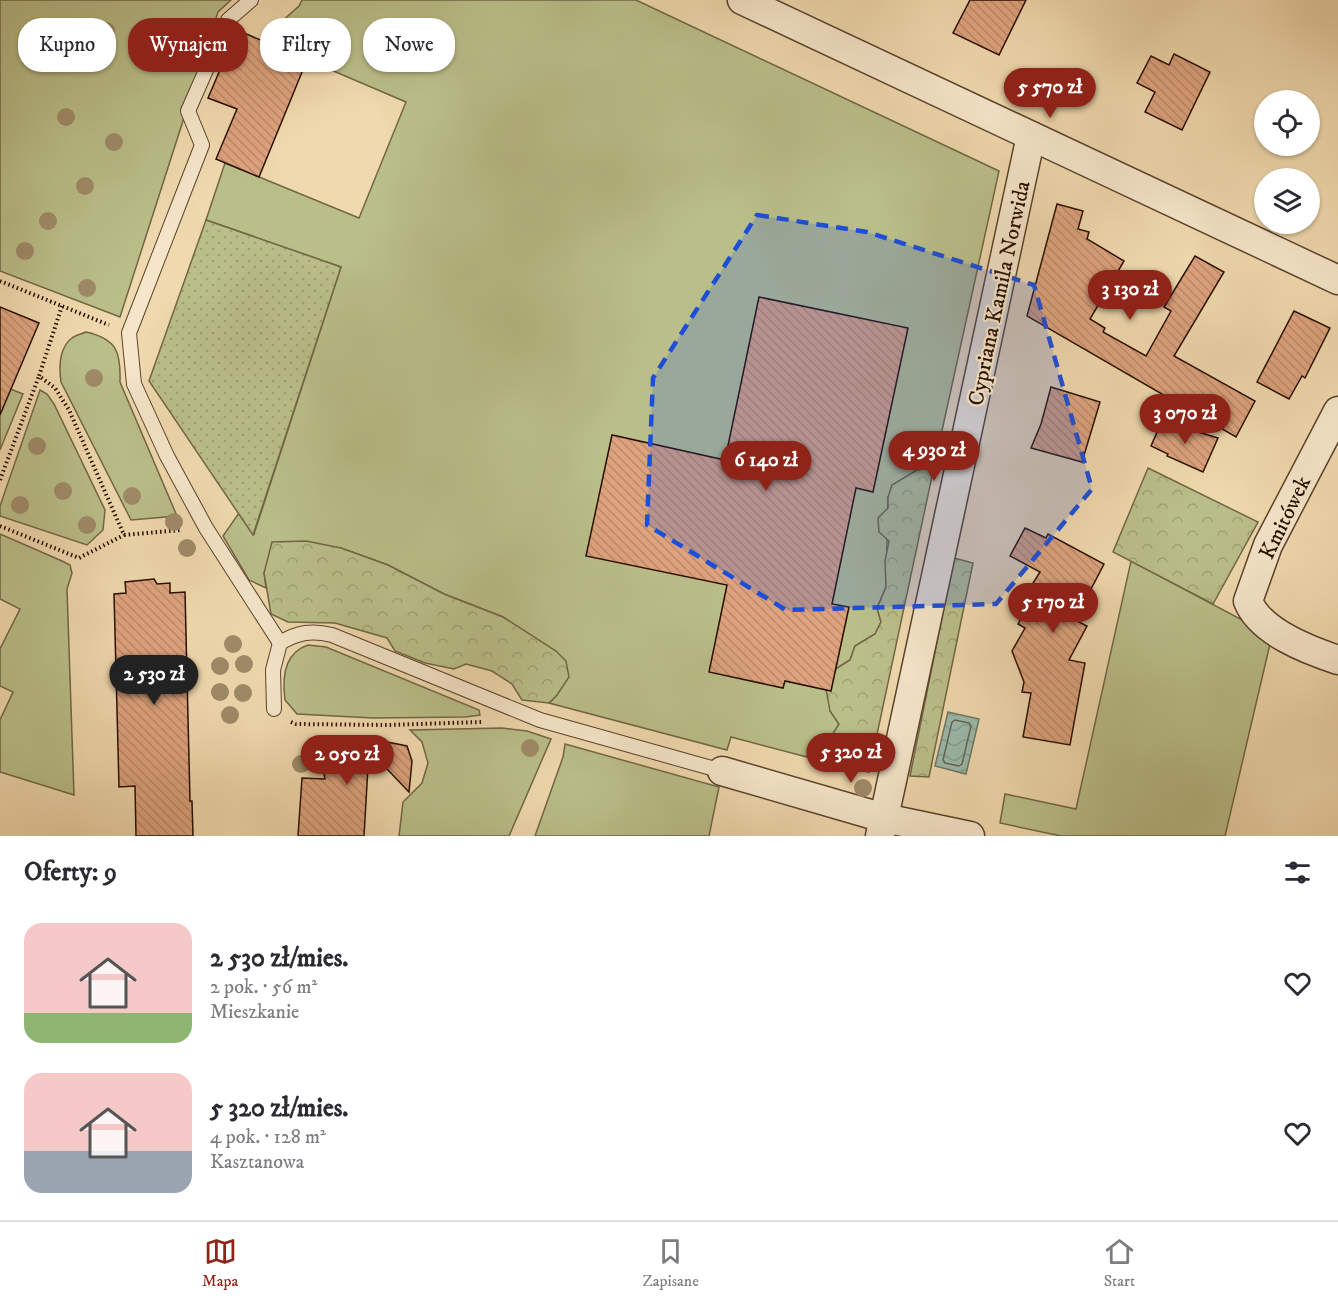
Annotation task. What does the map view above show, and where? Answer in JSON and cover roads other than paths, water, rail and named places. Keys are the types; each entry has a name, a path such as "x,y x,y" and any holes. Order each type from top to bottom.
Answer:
{"street":[{"path":"742,0 1338,280"},
{"name":"Cypriana Kamila Norwida","path":"882,827 1031,136"},
{"name":"Kmitówek","path":"1338,411 1268,545 1248,601 1262,623 1314,652 1338,660"},
{"path":"722,771 882,827 970,836"}],"lane":[{"path":"251,0 228,20 188,111 202,145 129,333 134,384 167,456 206,528 280,643"},
{"path":"274,709 273,670 280,643 291,636 316,631 332,635 540,720 722,771"}],"water":[{"path":"948,712 979,719 966,774 935,766"}]}
